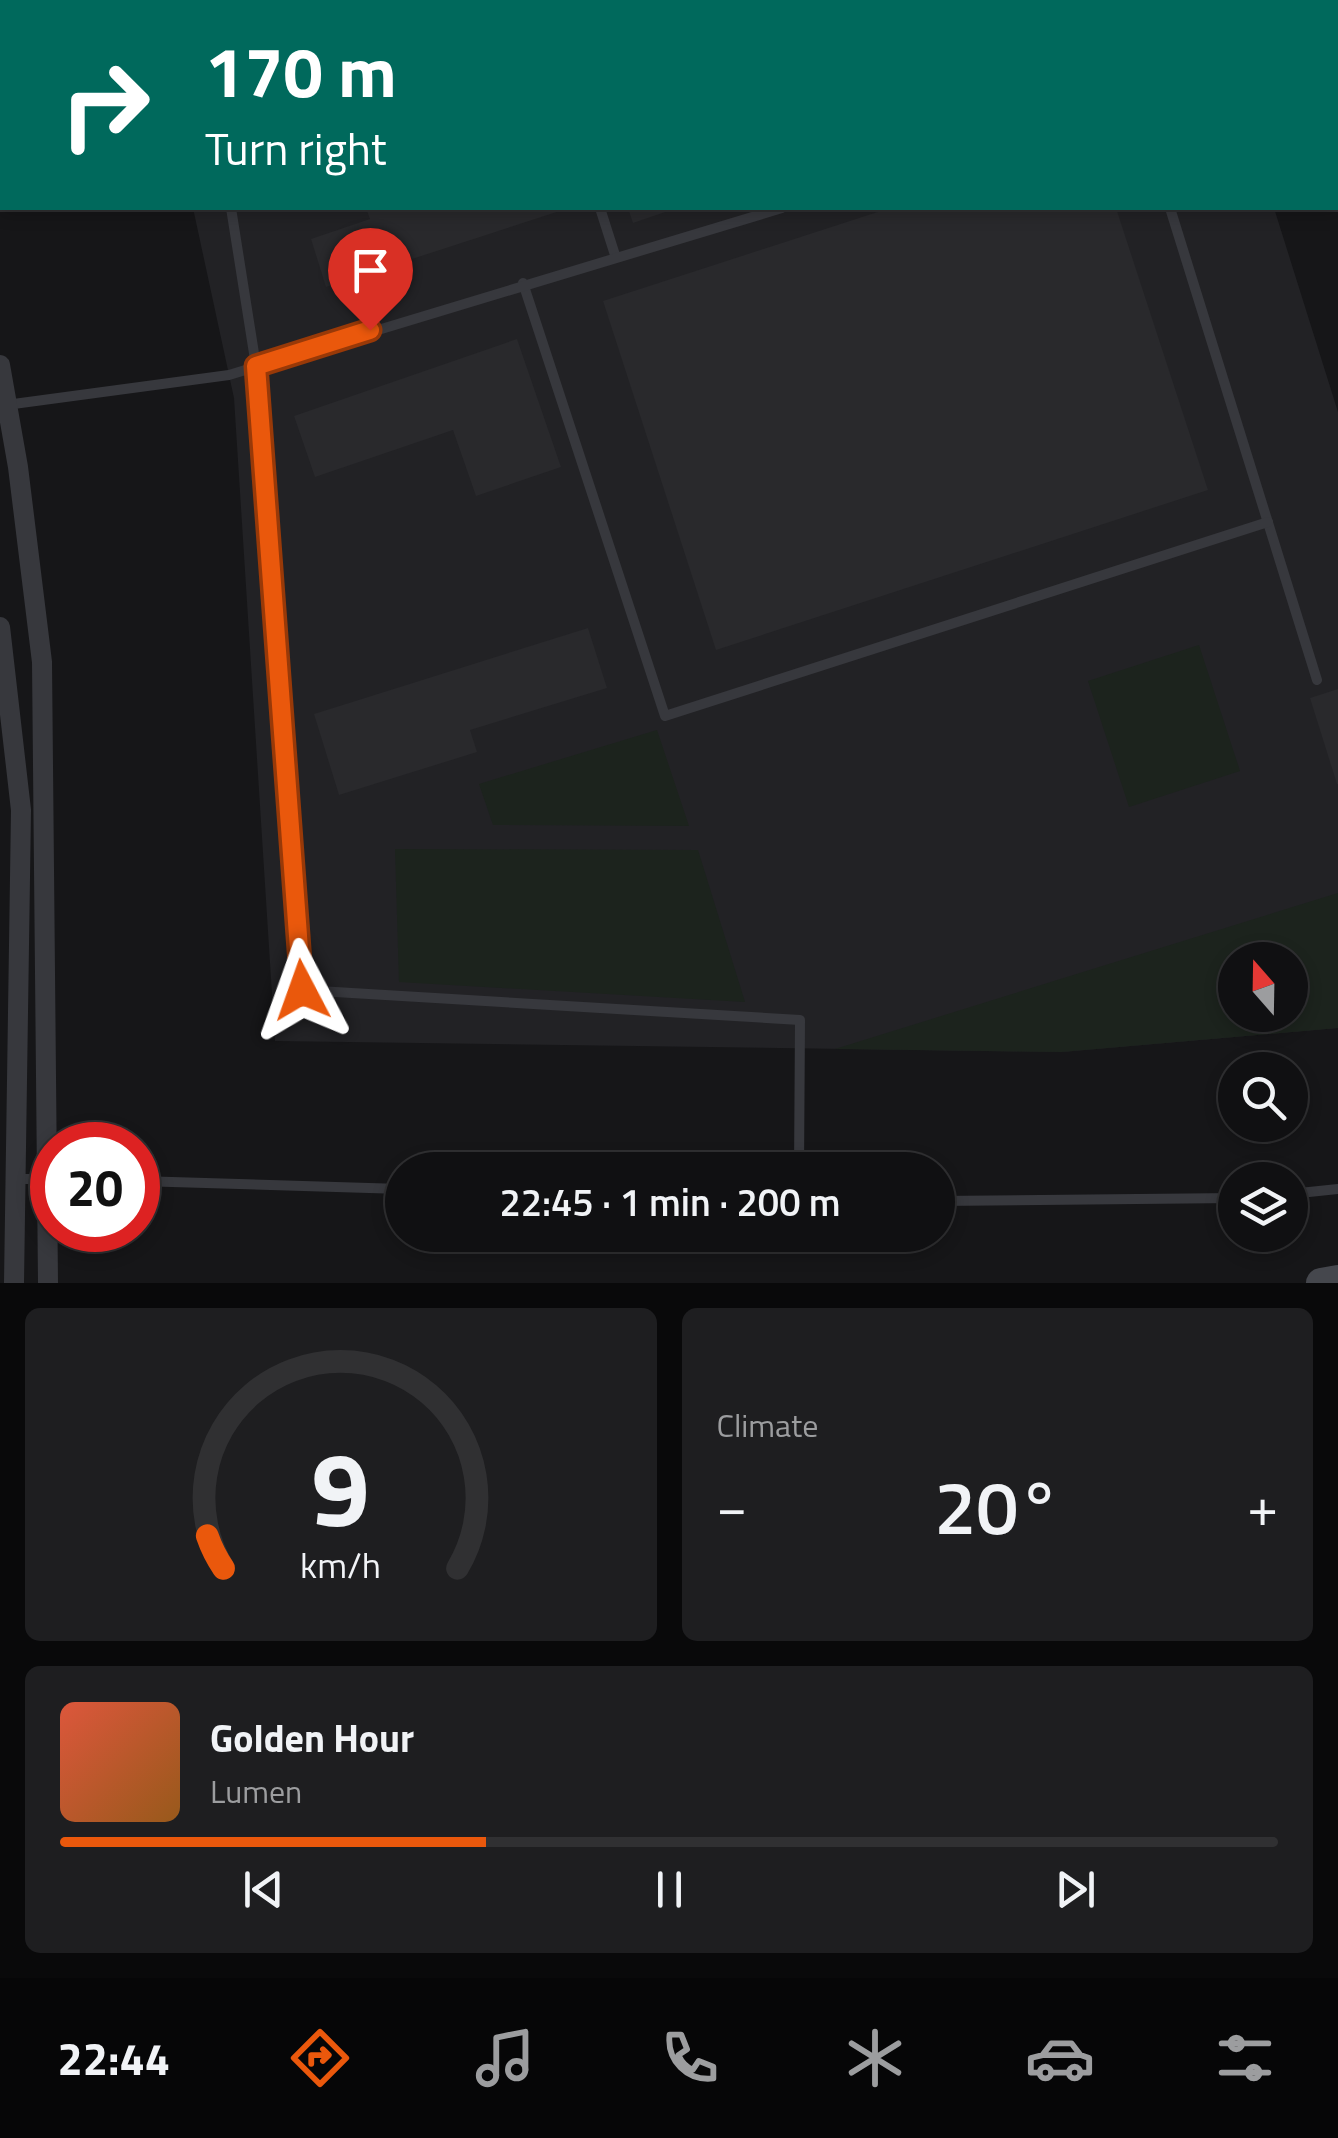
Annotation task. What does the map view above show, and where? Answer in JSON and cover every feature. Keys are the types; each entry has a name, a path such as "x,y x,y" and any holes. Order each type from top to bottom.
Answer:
{"street":[{"path":"0,365 42,662 49,1122"},
{"path":"0,627 21,810 14,1283"},
{"path":"48,1283 49,1252"},
{"path":"1321,1283 1338,1280"}],"lane":[{"path":"231,210 256,366 302,990 800,1020 800,1152"},
{"path":"601,210 615,255"},
{"path":"4,406 229,374 775,210"},
{"path":"1171,210 1316,680"},
{"path":"523,283 665,716 1268,522"},
{"path":"16,1179 30,1179"},
{"path":"160,1182 385,1189"},
{"path":"1308,1192 1338,1190"},
{"path":"955,1201 1218,1198"}],"shaded area":[{"path":"193,210 1275,210 1338,412 1338,1028 1308,1031 1308,942 1218,942 1218,1032 1292,1032 1062,1052 275,1041 234,398"},
{"path":"1199,645 1240,771 1129,807 1088,681"},
{"path":"657,730 689,826 493,825 479,784"},
{"path":"395,849 698,850 745,1002 399,982"},
{"path":"1338,893 1338,1028 1308,1031 1308,942 1218,942 1218,1032 1292,1032 1062,1052 835,1049"}],"building":[{"path":"367,210 563,210 326,287 311,239 370,219"},
{"path":"629,210 671,210 633,223"},
{"path":"884,210 1117,210 1208,490 716,650 603,301"},
{"path":"517,339 561,467 476,496 453,430 315,477 294,416"},
{"path":"588,628 607,688 470,730 477,752 339,795 314,714"},
{"path":"1338,689 1338,784 1337,784 1310,698"}],"route":[{"path":"302,990 256,366 370,330"}]}
